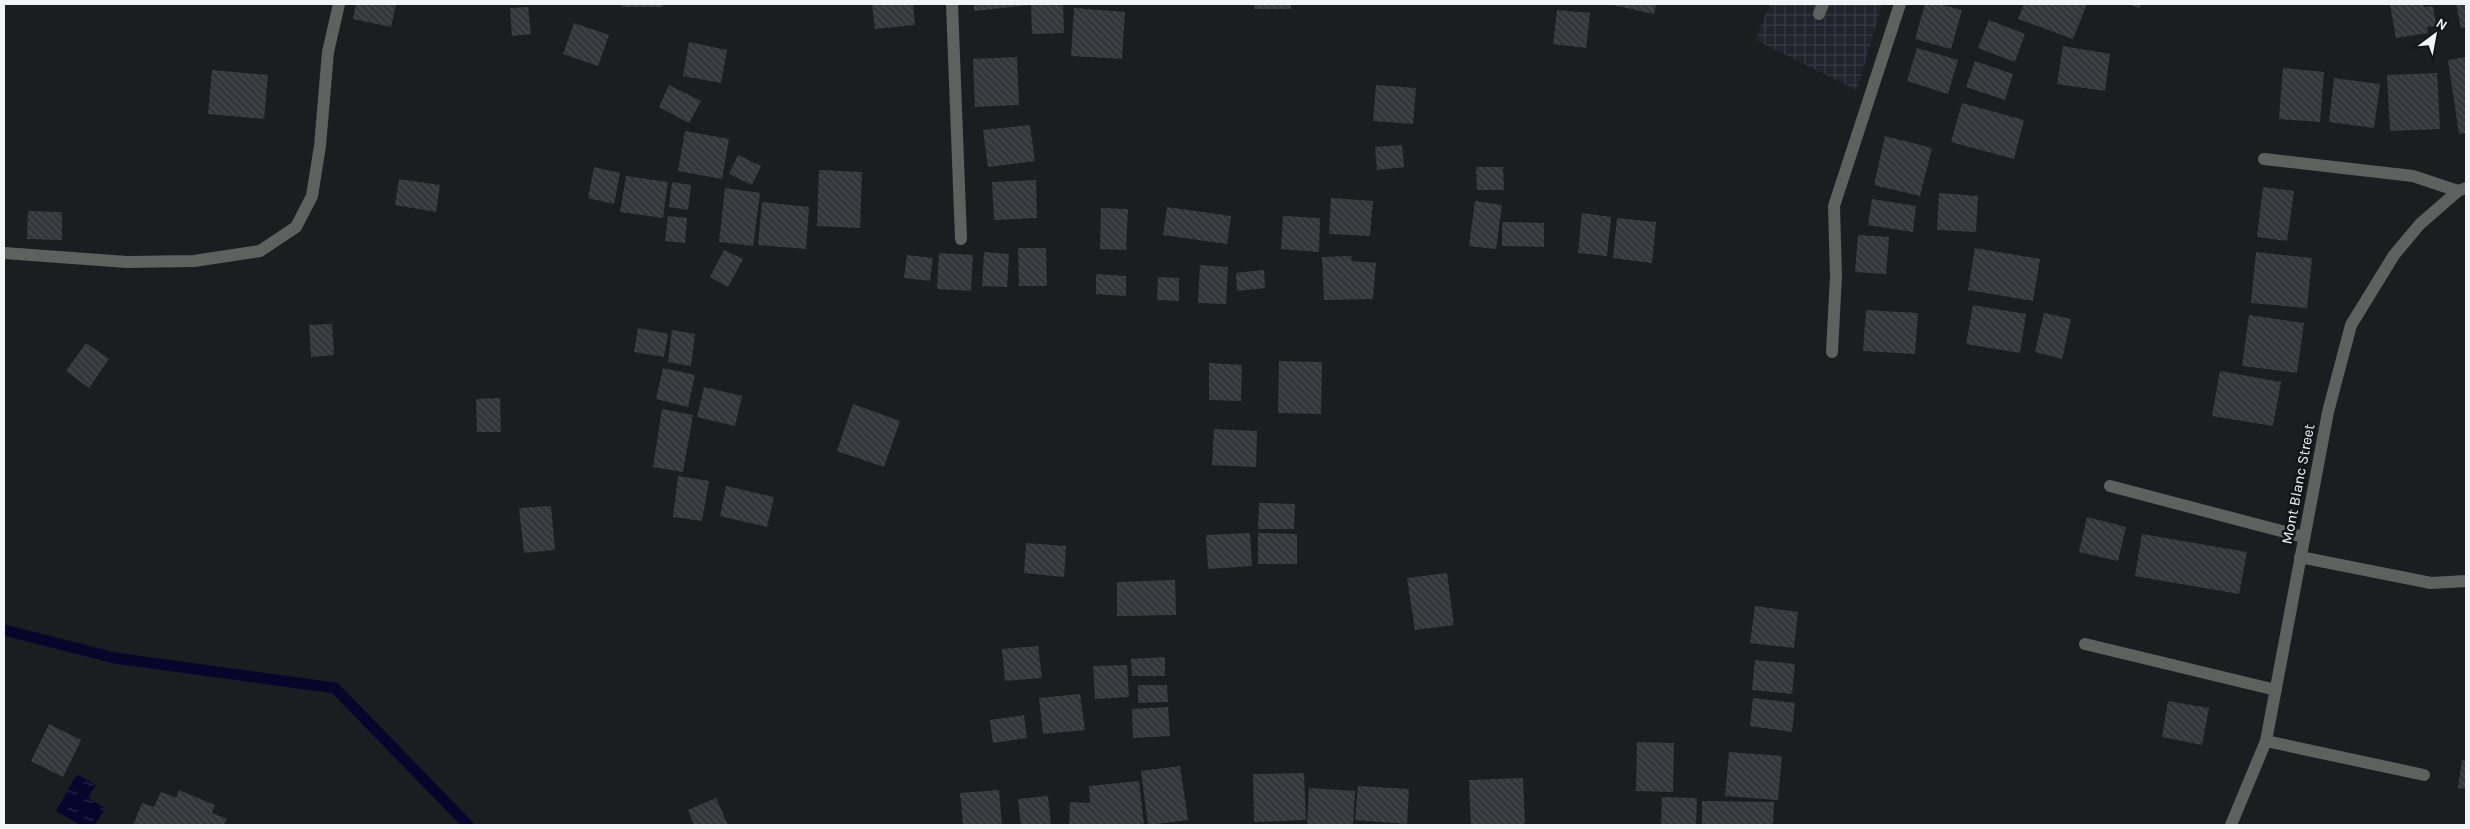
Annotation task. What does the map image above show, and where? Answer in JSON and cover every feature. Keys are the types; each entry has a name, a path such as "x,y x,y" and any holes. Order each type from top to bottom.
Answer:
{"street":[{"path":"4,252 127,262 194,261 260,250 296,227 312,196 320,146 328,52 339,4"},
{"path":"952,4 960,239"},
{"path":"1832,352 1836,276 1834,206 1900,4"},
{"path":"2264,159 2413,176 2462,189"},
{"name":"Mont Blanc Street","path":"2231,825 2266,741 2328,412 2350,325 2394,254 2420,224 2462,189"},
{"path":"2110,486 2304,537"},
{"path":"2300,557 2431,583 2466,581"},
{"path":"2085,644 2276,690"},
{"path":"2266,741 2424,775"}],"shaded area":[{"path":"1770,4 1882,4 1857,90 1755,40"}],"water":[{"path":"77,774 96,785 88,798 105,808 95,825 80,825 56,811"}],"building":[{"path":"356,4 396,4 391,27 353,19"},
{"path":"622,4 663,4 663,7 622,7"},
{"path":"872,4 913,4 915,25 875,29"},
{"path":"974,4 1063,4 1064,33 1032,34 1031,5 974,11"},
{"path":"1254,4 1291,4 1291,9 1254,9"},
{"path":"1608,4 1656,4 1654,14"},
{"path":"1925,4 1939,4 1962,10 1951,49 1915,39"},
{"path":"2024,4 2087,4 2073,39 2018,19"},
{"path":"2126,4 2141,4 2140,8"},
{"path":"2390,4 2423,4 2424,7 2433,6 2436,26 2427,27 2428,33 2396,38"},
{"path":"2456,4 2466,4 2466,27 2461,28"},
{"path":"528,7 531,34 512,36 510,8"},
{"path":"1074,8 1125,12 1122,59 1071,56"},
{"path":"1557,10 1590,13 1586,48 1553,44"},
{"path":"1989,20 2025,34 2015,62 1978,48"},
{"path":"574,23 609,35 598,66 563,54"},
{"path":"689,42 727,50 721,83 683,76"},
{"path":"2063,46 2110,54 2105,91 2057,84"},
{"path":"1917,48 1958,60 1948,94 1907,81"},
{"path":"1017,57 1019,105 975,107 973,59"},
{"path":"2466,57 2466,133 2459,134 2448,60"},
{"path":"1975,61 2013,74 2005,100 1966,87"},
{"path":"2283,68 2324,72 2320,122 2279,119"},
{"path":"212,70 268,75 264,119 208,114"},
{"path":"2437,73 2440,129 2390,131 2387,75"},
{"path":"2334,78 2380,84 2374,128 2329,122"},
{"path":"669,85 701,101 689,123 659,107"},
{"path":"1376,85 1416,88 1413,124 1373,121"},
{"path":"1962,103 2024,120 2014,159 1951,142"},
{"path":"1030,125 1035,161 988,167 983,130"},
{"path":"685,131 729,139 722,179 678,171"},
{"path":"1885,136 1932,148 1920,196 1874,185"},
{"path":"1402,145 1404,167 1377,170 1375,147"},
{"path":"738,155 761,166 752,185 729,174"},
{"path":"594,167 620,173 614,204 588,198"},
{"path":"1476,167 1503,167 1504,190 1477,190"},
{"path":"819,170 862,172 860,228 817,226"},
{"path":"626,176 668,182 663,218 620,212"},
{"path":"399,179 440,185 436,212 395,205"},
{"path":"1036,180 1037,218 994,220 992,182"},
{"path":"672,182 691,185 688,210 669,207"},
{"path":"2263,187 2294,191 2287,241 2257,237"},
{"path":"725,188 760,193 753,246 719,242"},
{"path":"1939,193 1978,196 1976,232 1937,230"},
{"path":"1331,198 1373,201 1370,236 1329,234"},
{"path":"1872,199 1916,206 1913,232 1868,225"},
{"path":"1475,201 1502,205 1496,249 1469,246"},
{"path":"762,202 809,207 806,249 758,245"},
{"path":"1167,207 1231,216 1227,244 1163,235"},
{"path":"1101,208 1128,209 1126,250 1100,249"},
{"path":"28,211 62,212 62,240 27,239"},
{"path":"1582,213 1611,217 1607,256 1578,253"},
{"path":"668,216 687,218 685,243 665,241"},
{"path":"1283,216 1320,218 1319,252 1281,249"},
{"path":"1617,218 1656,222 1652,263 1613,258"},
{"path":"1502,222 1544,223 1544,247 1502,246"},
{"path":"1858,235 1889,237 1886,274 1855,272"},
{"path":"1018,248 1046,248 1047,286 1019,286"},
{"path":"1975,248 2040,259 2033,301 1968,290"},
{"path":"724,250 743,259 728,287 710,277"},
{"path":"984,252 1009,254 1007,287 982,286"},
{"path":"2256,252 2312,258 2307,308 2251,303"},
{"path":"939,253 973,255 971,291 937,289"},
{"path":"907,255 933,258 930,281 904,278"},
{"path":"1351,256 1352,261 1376,263 1373,299 1324,300 1322,257"},
{"path":"1200,265 1228,267 1226,304 1198,303"},
{"path":"1264,270 1265,288 1237,291 1236,273"},
{"path":"1096,274 1126,276 1126,296 1096,294"},
{"path":"1158,277 1179,278 1179,301 1157,300"},
{"path":"1973,305 2026,314 2020,353 1966,344"},
{"path":"1866,310 1918,313 1915,354 1863,351"},
{"path":"2044,313 2071,319 2062,359 2035,352"},
{"path":"2249,315 2304,323 2297,373 2242,366"},
{"path":"332,324 334,355 311,357 309,325"},
{"path":"638,328 668,334 664,357 634,352"},
{"path":"672,330 695,334 691,366 668,362"},
{"path":"86,343 109,359 89,388 66,371"},
{"path":"1279,361 1322,362 1321,414 1278,413"},
{"path":"1209,363 1242,365 1241,401 1209,400"},
{"path":"663,368 695,375 688,407 656,399"},
{"path":"2220,371 2281,382 2273,426 2212,416"},
{"path":"704,387 742,396 735,426 697,417"},
{"path":"500,398 501,432 477,432 476,399"},
{"path":"853,404 900,421 884,467 837,451"},
{"path":"662,409 693,415 683,472 653,467"},
{"path":"1214,429 1257,431 1256,467 1212,465"},
{"path":"678,476 709,481 702,521 673,517"},
{"path":"726,486 774,497 767,527 720,516"},
{"path":"1259,503 1295,504 1294,529 1258,529"},
{"path":"551,506 555,550 524,553 519,508"},
{"path":"2087,517 2126,527 2118,561 2079,552"},
{"path":"1250,533 1252,566 1208,569 1206,535"},
{"path":"1258,533 1297,534 1297,564 1258,564"},
{"path":"2142,534 2247,552 2239,594 2135,576"},
{"path":"1026,543 1066,546 1064,577 1024,573"},
{"path":"1447,573 1454,625 1415,630 1407,578"},
{"path":"1175,580 1176,615 1117,616 1117,582"},
{"path":"1755,606 1798,612 1794,648 1750,643"},
{"path":"1038,646 1042,678 1005,681 1002,649"},
{"path":"1165,657 1165,676 1132,676 1131,659"},
{"path":"1755,660 1795,664 1792,694 1752,690"},
{"path":"1127,665 1129,697 1095,699 1093,666"},
{"path":"1138,685 1167,685 1168,702 1138,703"},
{"path":"1080,694 1085,730 1043,734 1039,698"},
{"path":"1753,698 1795,703 1792,732 1750,726"},
{"path":"2168,701 2209,708 2202,745 2162,737"},
{"path":"1168,707 1170,736 1133,738 1132,709"},
{"path":"1024,715 1027,738 993,743 990,720"},
{"path":"49,724 81,740 63,777 31,761"},
{"path":"1637,742 1674,743 1673,792 1636,791"},
{"path":"1729,752 1782,756 1778,800 1725,796"},
{"path":"2462,760 2466,761 2466,789 2458,788"},
{"path":"1180,766 1188,820 1148,825 1141,771"},
{"path":"1304,773 1306,820 1254,822 1253,774"},
{"path":"1523,778 1525,825 1471,825 1469,780"},
{"path":"1139,781 1144,825 1069,825 1070,802 1090,803 1089,786"},
{"path":"1358,786 1409,789 1407,824 1355,820"},
{"path":"1309,788 1355,791 1353,825 1307,825"},
{"path":"179,790 215,805 212,813 227,819 224,825 133,825 142,803 154,807 161,792 176,798"},
{"path":"999,790 1002,825 963,825 960,793"},
{"path":"1048,796 1051,825 1021,825 1018,799"},
{"path":"1662,797 1697,798 1696,825 1661,825"},
{"path":"716,798 728,825 694,825 688,810"},
{"path":"1702,801 1774,802 1773,825 1702,825"}],"waterway":[{"path":"4,630 115,658 335,688 468,825"}]}
